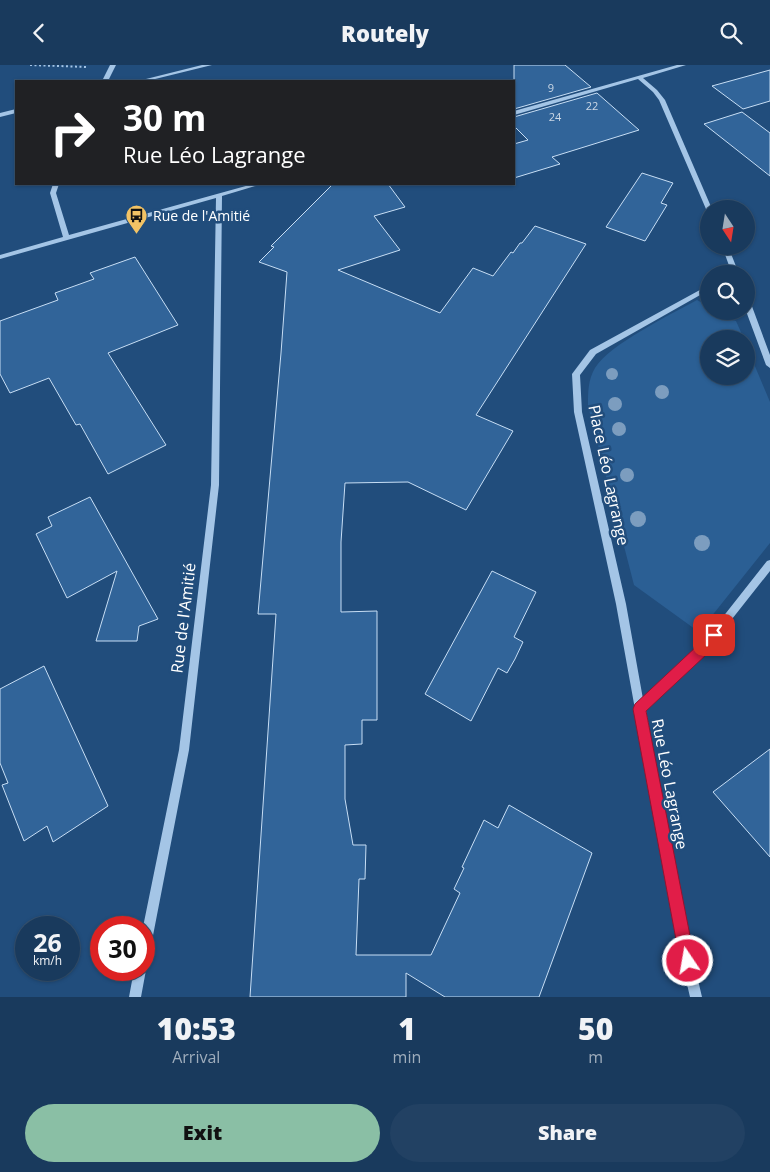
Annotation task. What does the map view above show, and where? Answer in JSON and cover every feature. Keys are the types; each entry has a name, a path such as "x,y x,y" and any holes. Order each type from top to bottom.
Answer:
{"street":[{"path":"145,80 209,65"},
{"path":"515,113 683,65"},
{"path":"105,80 112,66"},
{"path":"640,78 662,100 705,200"},
{"path":"0,115 15,111"},
{"path":"56,185 53,193 67,238"},
{"path":"0,257 255,185"},
{"name":"Rue de l'Amitié","path":"151,916 184,751 215,485 219,195"},
{"name":"Place Léo Lagrange","path":"640,709 621,604 578,412 576,374 593,352 700,292"},
{"path":"753,320 770,365"},
{"name":"Rue Léo Lagrange","path":"696,997 640,709 703,649 770,564"},
{"path":"135,997 138,981"}],"path":[{"path":"30,65 112,66"}],"shaded area":[{"path":"697,300 700,302 700,320 736,321 740,330 700,330 700,385 755,385 755,366 770,402 770,543 699,632 634,585 588,406 588,391 595,368 613,349"}],"building":[{"path":"514,65 565,65 591,87 515,109"},
{"path":"770,70 770,101 743,109 712,86"},
{"path":"597,93 639,130 552,157 560,164 515,178 515,144 528,140 515,127 515,117"},
{"path":"742,112 770,133 770,176 704,124"},
{"path":"642,173 673,183 661,203 667,205 645,241 606,227"},
{"path":"332,185 389,185 405,207 374,216 400,250 338,270 440,313 473,268 493,276 511,252 513,253 535,226 586,244 476,415 513,431 466,510 408,482 345,483 341,542 341,612 377,611 377,720 362,720 362,744 345,745 345,799 353,845 366,845 365,879 359,879 356,955 431,955 460,893 454,889 484,820 498,828 509,805 592,853 539,997 445,997 406,973 406,997 250,997 276,614 258,614 287,272 259,262 274,247 271,246"},
{"path":"135,257 178,325 108,353 166,445 108,474 80,424 76,425 49,378 10,393 0,374 0,321 58,300 55,293 94,279 90,273"},
{"path":"90,497 158,619 139,626 137,641 96,641 117,571 67,598 36,534 52,526 48,517"},
{"path":"492,571 536,592 514,637 523,642 515,659 507,673 498,668 471,721 425,694"},
{"path":"44,666 108,806 53,842 47,826 24,841 2,785 8,783 0,763 0,689"},
{"path":"770,749 770,857 713,792"}],"place":[{"name":"Rue de l'Amitié","path":"137,234"}],"route":[{"path":"688,961 640,709 703,649 714,635"}]}
